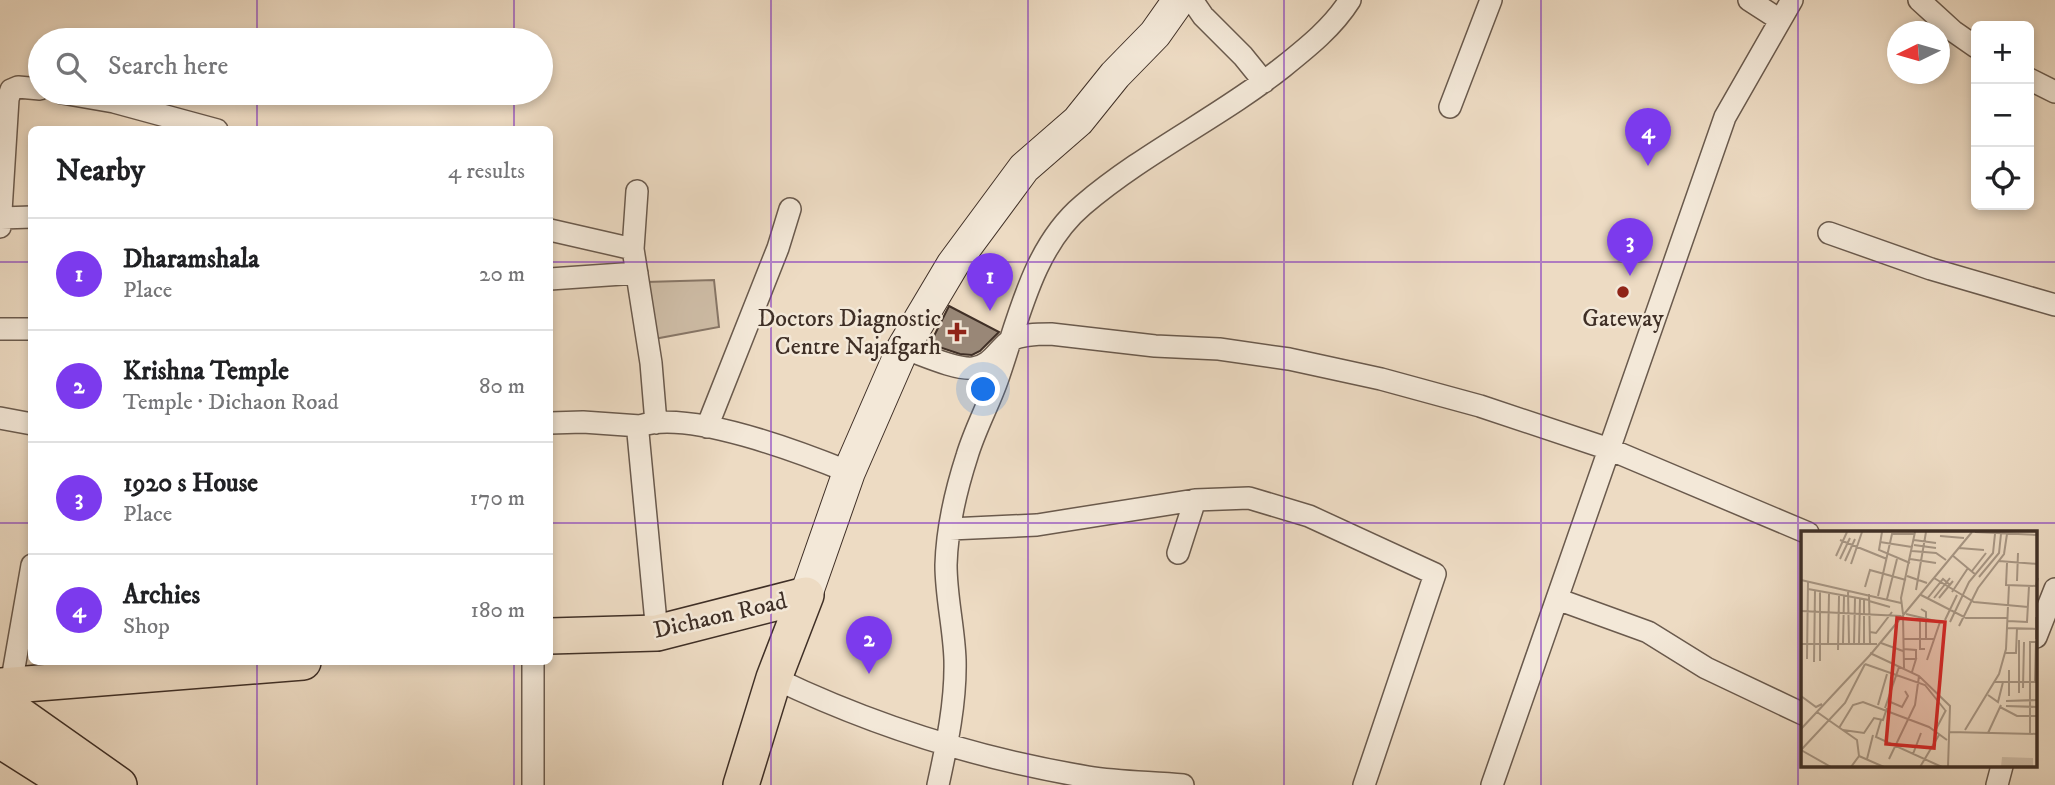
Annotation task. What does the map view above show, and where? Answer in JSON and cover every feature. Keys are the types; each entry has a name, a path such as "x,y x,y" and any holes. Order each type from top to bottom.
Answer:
{"main road":[{"path":"741,785 774,678 849,472 903,348 953,264 1024,168 1078,121 1115,75 1155,34 1179,0"},
{"name":"Dichaon Road","path":"553,636 657,633 806,594"},
{"path":"4,691 272,665"},
{"path":"4,691 119,785"},
{"path":"0,740 71,785"}],"street":[{"path":"1192,0 1202,16 1243,56 1264,82"},
{"path":"939,785 947,745 955,659 946,565 950,529 967,454 999,377 1028,291 1049,245 1062,224 1112,182 1264,82 1307,48 1340,15 1350,0"},
{"path":"1450,107 1491,0"},
{"path":"1749,0 1780,20"},
{"path":"1492,785 1725,117 1792,0"},
{"path":"1919,0 1971,44"},
{"path":"2034,82 2055,92"},
{"path":"28,88 6,89 8,99 1,222 28,218"},
{"path":"125,105 202,126"},
{"path":"637,191 633,249 651,363 648,424 639,444 657,633"},
{"path":"707,427 778,248 790,209"},
{"path":"553,231 633,249"},
{"path":"1829,233 1931,269 2055,305"},
{"path":"553,279 637,274"},
{"path":"0,329 28,328"},
{"path":"903,348 974,368 989,362 1010,341 1038,334 1051,334 1155,346 1196,346 1289,359 1381,379 1480,406 1609,449 1803,531"},
{"path":"0,418 28,423"},
{"path":"553,423 648,424 732,431 849,472"},
{"path":"950,529 1037,525 1195,500 1249,498 1309,516 1435,574 1364,785"},
{"path":"1178,553 1195,500"},
{"path":"4,691 28,583"},
{"path":"2041,633 2055,589"},
{"path":"1557,599 1648,632 1706,668 1801,713"},
{"path":"533,665 533,785"},
{"path":"774,678 832,706 947,745 1089,777 1183,785"},
{"path":"1997,785 2001,768"}],"shaded area":[{"path":"714,280 719,327 654,339 646,282"}],"building":[{"path":"949,306 999,332 980,351 972,355 930,344"}],"place":[{"name":"Archies","path":"1648,166"},
{"name":"1920 s House","path":"1630,276"},
{"name":"Gateway","path":"1623,292"},
{"name":"Dharamshala","path":"990,311"},
{"name":"Doctors Diagnostic Centre Najafgarh","path":"957,332"},
{"name":"Krishna Temple","path":"869,674"}]}
